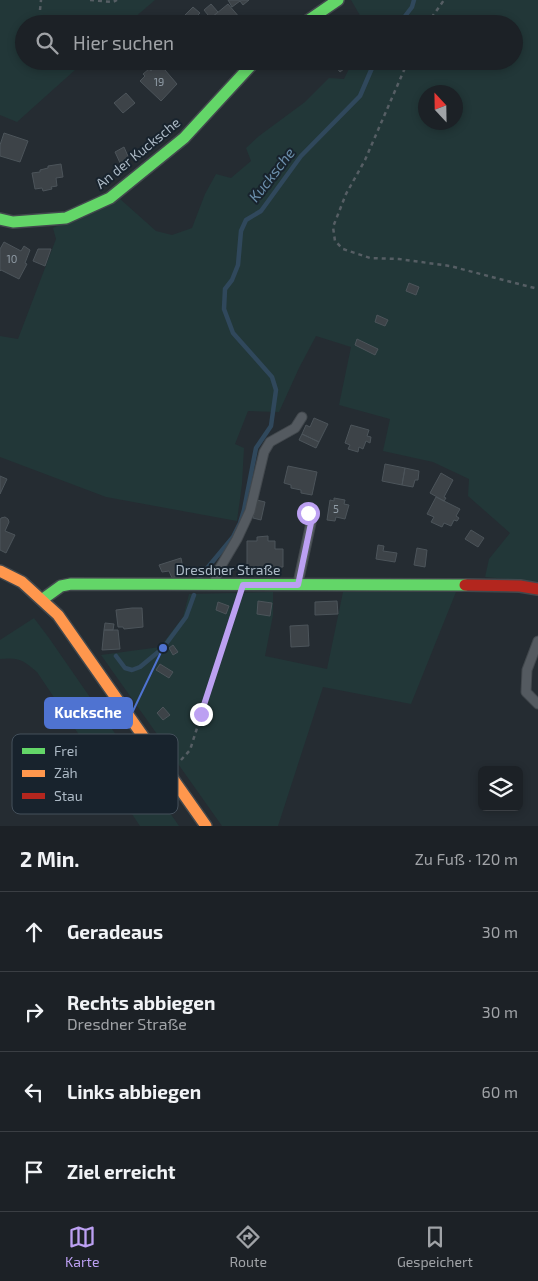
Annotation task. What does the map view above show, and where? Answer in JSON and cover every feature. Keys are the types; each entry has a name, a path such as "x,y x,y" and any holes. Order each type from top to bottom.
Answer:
{"street":[{"path":"316,15 338,0"},
{"name":"An der Kucksche","path":"0,219 13,222 66,218 110,198 184,138 247,70"},
{"path":"0,571 22,582 43,599 58,615 142,734"},
{"name":"Dresdner Straße","path":"43,599 61,586 71,584 490,584 538,589"},
{"path":"178,786 206,826"}],"lane":[{"path":"214,585 218,571 237,539 250,511 264,452 270,442 295,428 302,416"},
{"path":"298,585 311,523 308,513"},
{"path":"538,641 527,670 526,692 538,704"}],"path":[{"path":"40,0 40,10"},
{"path":"90,0 113,2 117,0"},
{"path":"433,15 444,0"},
{"path":"404,70 365,160 346,194 334,227 335,241 343,249 370,258 399,259 450,266 538,290"},
{"path":"178,762 190,750 243,585"}],"green space":[{"path":"0,0 155,0 138,15 15,15 15,70 75,70 17,122 0,115"},
{"path":"351,0 538,0 538,582 485,577 489,559 510,533 468,496 469,479 433,462 383,451 390,419 339,405 351,347 316,336 279,412 248,411 235,444 244,448 237,521 106,497 0,457 0,336 18,339 56,239 53,228 119,198 156,231 172,235 192,228 205,194 216,174 231,178 251,161 246,148 305,102 329,78 344,79 348,70 523,70 523,15 360,15"},
{"path":"273,592 273,615 265,656 327,669 343,592 456,592 411,704 323,687 278,826 222,826 178,764 178,734 157,734 101,655 160,647 183,617 189,594"},
{"path":"34,618 115,734 78,734 37,672 20,660 0,659 0,640"},
{"path":"132,814 171,814 179,826 140,826"}],"building":[{"path":"228,0 249,0 243,5 240,1 232,7"},
{"path":"211,4 218,12 214,15 208,15 204,10"},
{"path":"228,4 237,15 215,15"},
{"path":"193,7 200,13 198,15 185,15"},
{"path":"148,70 165,70 177,84 161,101 140,81 145,76 143,74"},
{"path":"126,93 135,103 123,113 114,103"},
{"path":"4,133 28,141 20,162 0,156 0,145"},
{"path":"124,147 130,161 121,165 115,152"},
{"path":"61,164 63,177 56,178 57,186 43,191 42,188 35,189 32,173 40,172 40,170 48,168 48,166"},
{"path":"4,242 21,251 24,246 30,250 25,263 27,264 19,279 0,271 0,249"},
{"path":"38,249 51,249 45,266 33,261"},
{"path":"409,283 419,287 416,295 406,291"},
{"path":"377,315 388,320 385,326 375,322"},
{"path":"357,339 378,349 375,355 355,345"},
{"path":"314,418 328,424 319,442 302,434 306,425 310,427"},
{"path":"351,425 369,430 367,436 371,437 370,443 366,441 363,449 359,447 358,452 348,449 350,445 345,443"},
{"path":"302,434 319,442 316,448 299,440"},
{"path":"385,464 405,468 402,485 382,481"},
{"path":"288,466 317,472 312,495 301,493 301,490 291,488 291,485 284,483"},
{"path":"405,468 419,471 418,480 415,480 413,487 402,485"},
{"path":"441,473 453,480 444,497 446,498 444,501 430,493"},
{"path":"0,476 7,479 0,494"},
{"path":"436,497 460,509 456,516 459,518 457,521 454,520 451,526 444,523 442,527 431,522 434,517 427,514"},
{"path":"334,498 345,500 344,504 349,505 345,519 336,517 335,521 327,520 330,500 334,501"},
{"path":"257,500 265,502 261,520 253,518"},
{"path":"5,517 9,522 5,531 15,535 6,553 0,550 0,520"},
{"path":"471,530 484,538 478,547 465,539"},
{"path":"268,536 268,541 275,541 275,549 283,549 283,567 247,568 247,541 257,541 257,537"},
{"path":"378,545 384,546 383,551 397,553 395,562 376,559"},
{"path":"417,548 427,550 425,567 414,565"},
{"path":"181,558 184,574 172,578 169,571 162,572 159,565"},
{"path":"258,601 272,603 270,616 257,614"},
{"path":"337,601 338,614 315,615 315,602"},
{"path":"218,602 229,606 226,614 216,610"},
{"path":"142,608 143,627 124,629 123,627 118,627 116,610"},
{"path":"105,623 114,624 113,630 104,630"},
{"path":"308,625 309,646 291,647 290,626"},
{"path":"104,630 118,630 120,649 102,650"},
{"path":"173,645 178,652 173,655 169,648"},
{"path":"160,664 173,672 169,678 156,670"},
{"path":"163,707 170,715 163,720 157,713"}],"waterway":[{"name":"Kucksche","path":"406,15 412,7 414,0"},
{"name":"Kucksche","path":"199,578 233,537 240,523 256,448 271,426 276,390 272,377 233,333 224,309 225,289 232,280 238,265 241,231 246,220 261,211 301,156 360,96 371,70"},
{"name":"Kucksche","path":"116,656 125,668 132,670 140,667 163,648 186,617 194,595"}],"traffic: fast":[{"path":"316,15 338,0"},
{"path":"0,219 13,222 66,218 110,198 184,138 247,70"},
{"path":"43,599 61,586 71,584 465,585"}],"traffic: slow":[{"path":"0,571 22,582 58,615 141,734"},
{"path":"178,786 206,826"}],"traffic: jam":[{"path":"465,585 520,586 538,589"}],"place":[{"name":"Kucksche","path":"163,648"}],"route":[{"path":"201,714 243,585 298,585 311,523 308,513"}]}
